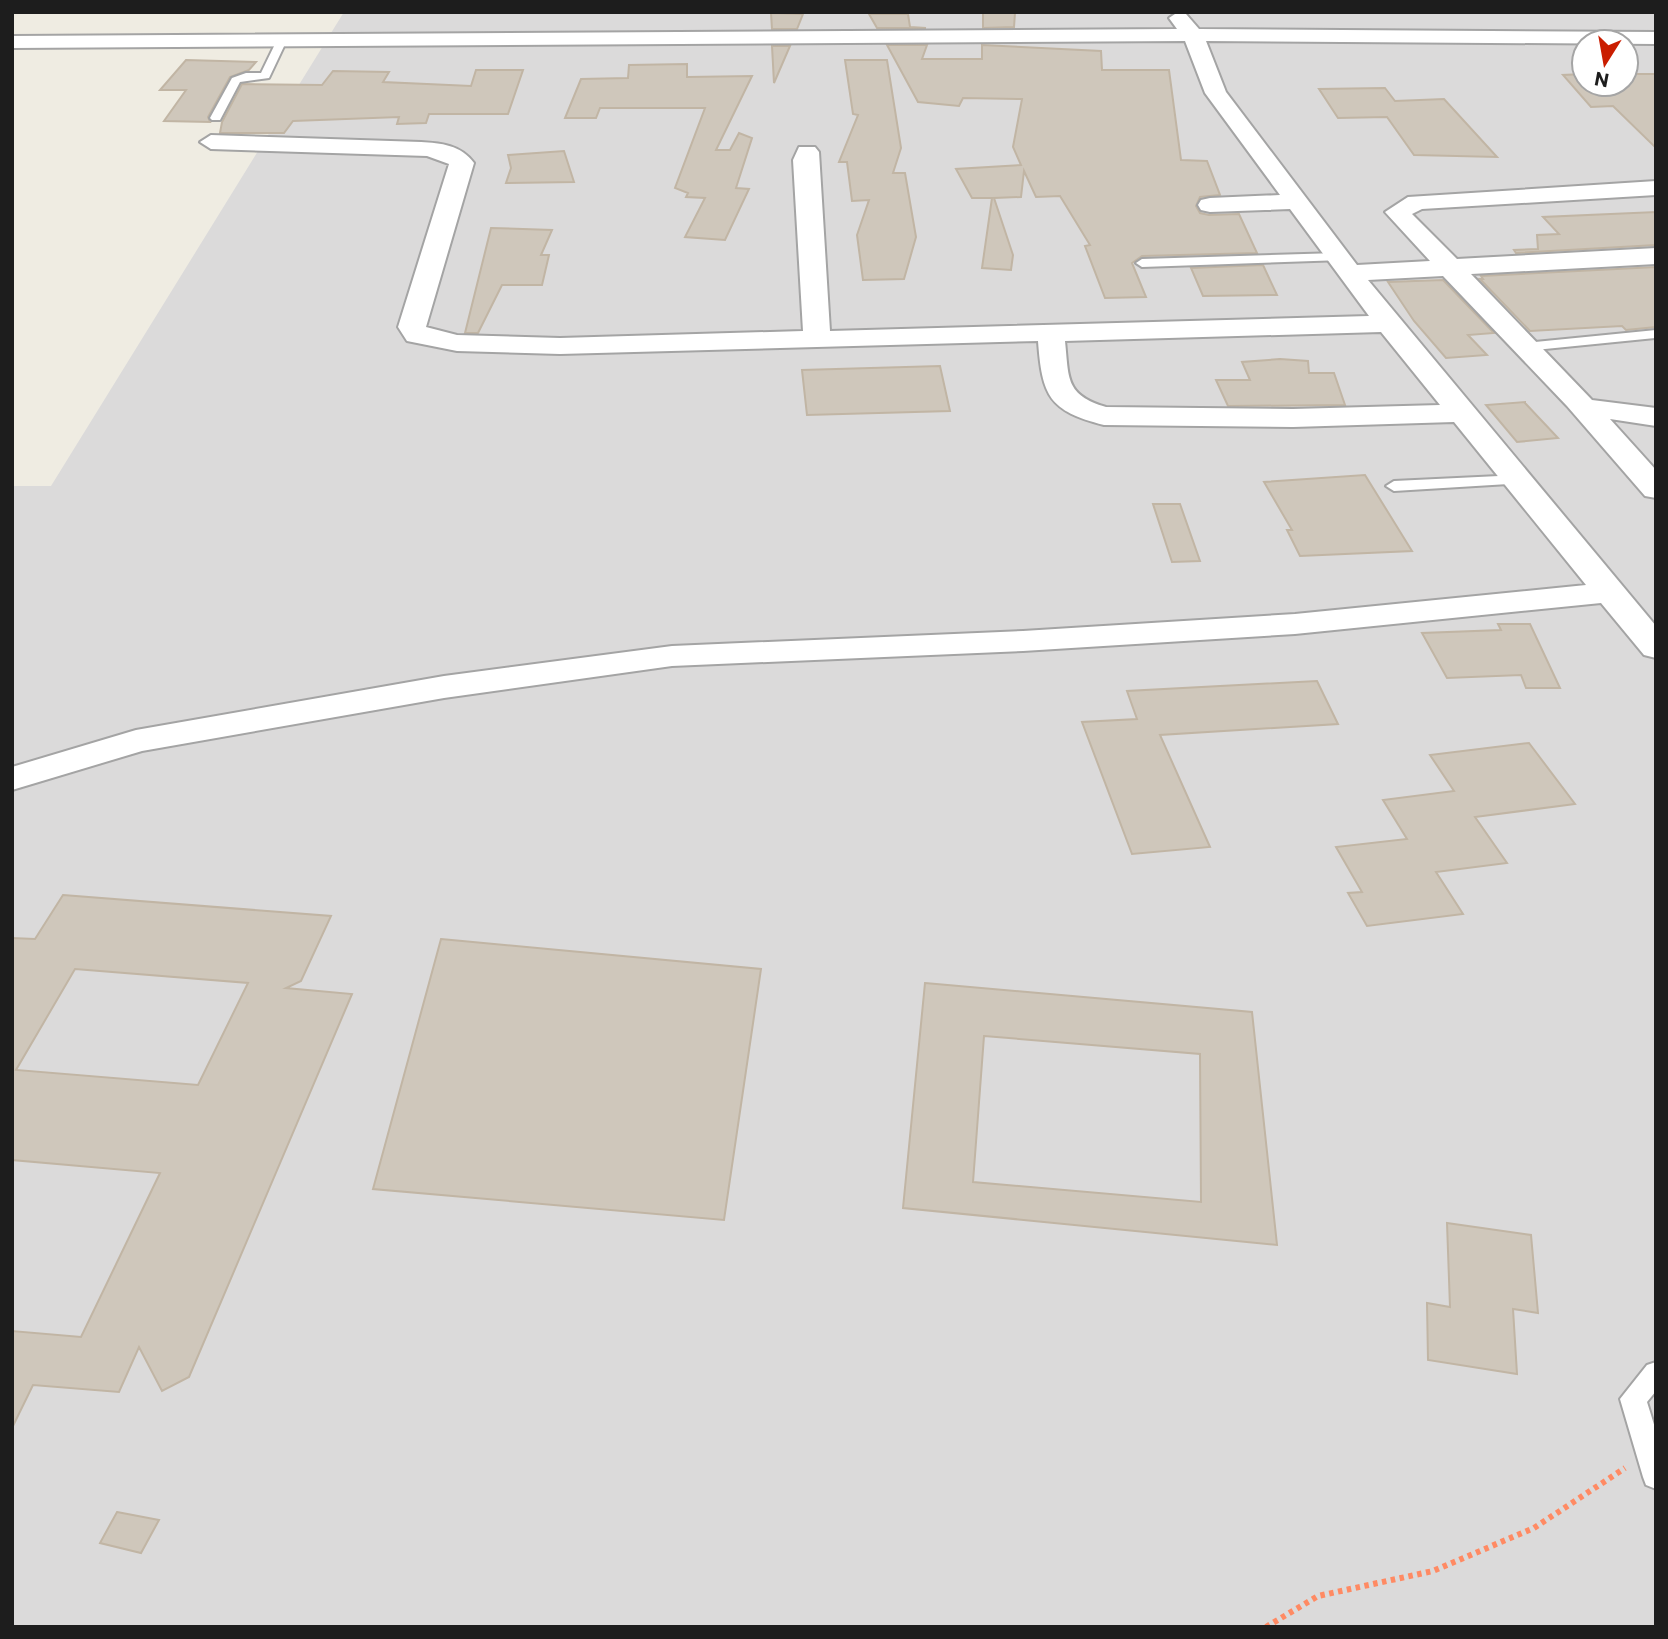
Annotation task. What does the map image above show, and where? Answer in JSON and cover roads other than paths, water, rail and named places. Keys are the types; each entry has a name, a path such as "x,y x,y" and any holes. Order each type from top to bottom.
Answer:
{"street":[{"path":"1175,12 1193,36 1216,93 1388,324 1520,480 1656,648"},
{"path":"12,42 1193,36 1656,38"},
{"path":"214,130 446,151 455,156 462,163 412,327 416,335 457,343 559,346 817,337 1388,324"},
{"path":"807,152 805,160 817,337"},
{"path":"1656,188 1417,202 1400,208 1397,212 1583,407 1656,489"},
{"path":"1210,205 1297,202"},
{"path":"1341,261 1656,256"},
{"path":"1051,332 1057,392 1067,403 1080,411 1104,416 1293,418 1464,413"},
{"path":"1583,407 1656,417"},
{"path":"12,779 136,741 444,687 672,656 1023,641 1295,624 1612,592"}],"lane":[{"path":"214,130 236,80 246,76 265,75 281,42"},
{"path":"1142,263 1341,261"},
{"path":"1525,347 1655,334"},
{"path":"1394,486 1520,480"},
{"path":"1653,1465 1633,1399 1656,1373"}]}
